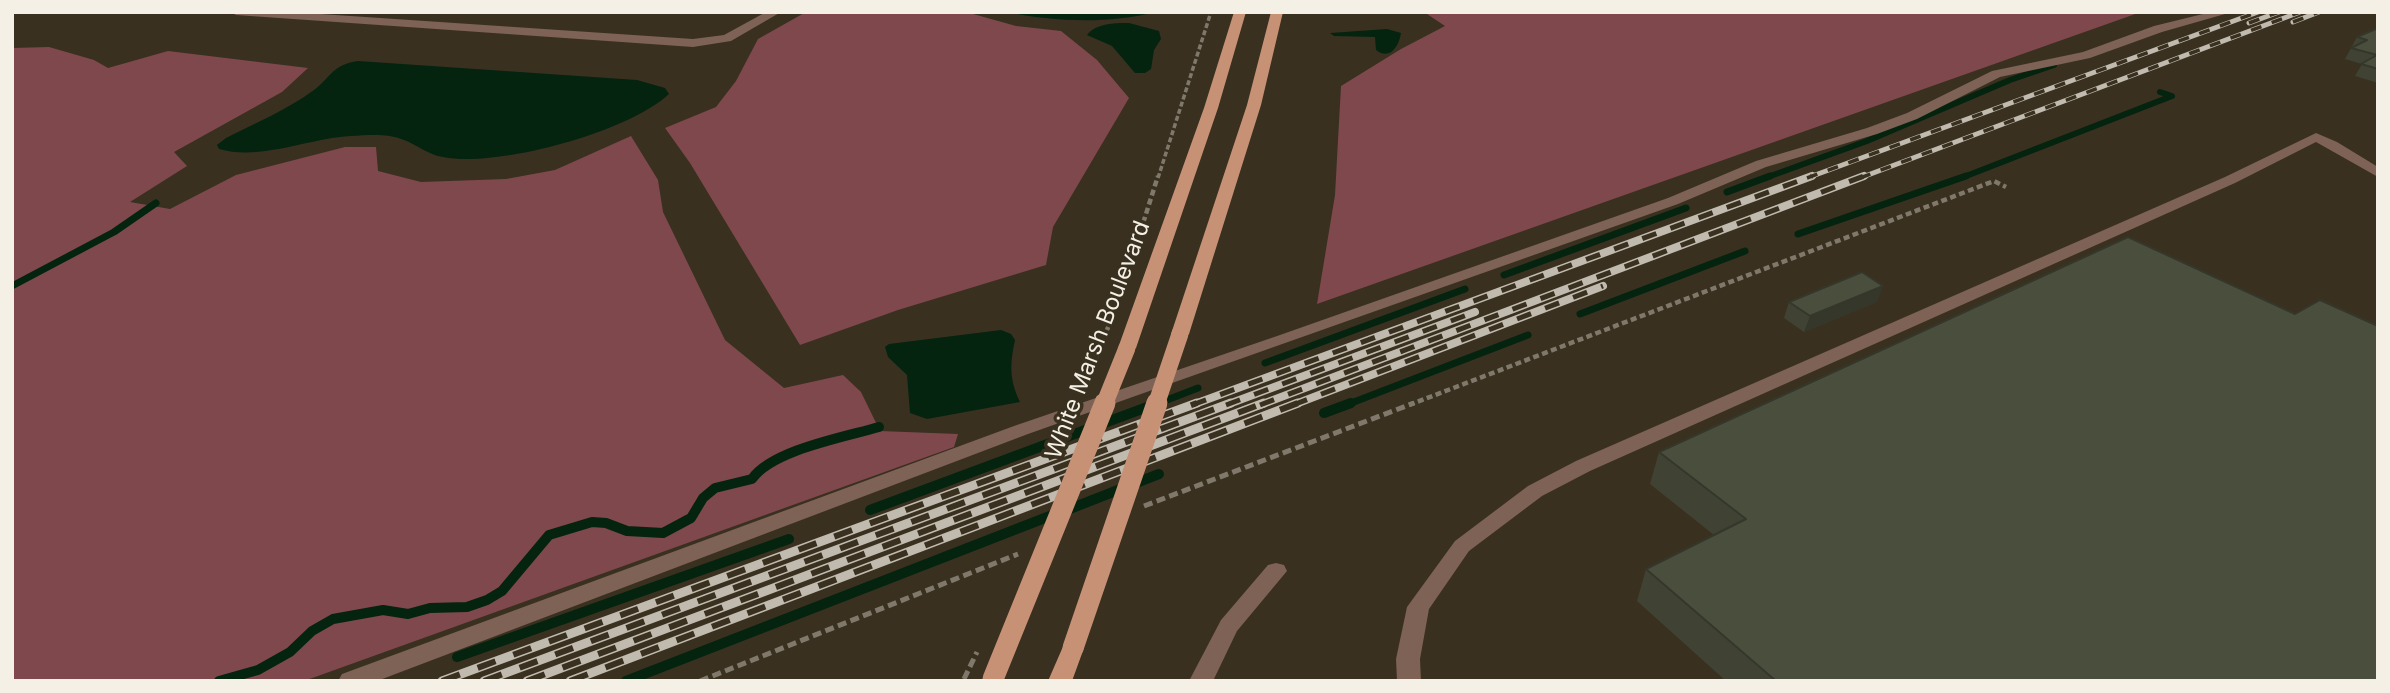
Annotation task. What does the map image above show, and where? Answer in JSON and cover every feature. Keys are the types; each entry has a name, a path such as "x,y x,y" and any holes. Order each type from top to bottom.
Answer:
{"main road":[{"name":"White Marsh Boulevard","path":"993,680 1127,348 1211,108 1240,12"},
{"path":"1060,681 1180,334 1254,105 1277,12"}],"lane":[{"path":"236,12 693,43 727,38 775,12"},
{"path":"350,681 1021,430 1673,201 1761,164 1872,131 1912,116 1996,74 2086,55 2158,29 2226,12"},
{"path":"1409,681 1408,659 1418,607 1462,545 1547,485 1583,466 2230,180 2316,137 2337,145 2354,161 2378,173"},
{"path":"1201,681 1229,626 1276,571"}],"path":[{"path":"1093,366 1119,299 1211,12"},
{"path":"1143,506 1994,181 2006,187"},
{"path":"701,681 804,637 1026,552"}],"shaded area":[{"path":"806,12 966,12 1016,26 1061,31 1097,60 1129,98 1053,227 1046,265 898,310 800,345 690,163 665,128 716,107 736,81 758,39"},
{"path":"1006,12 1156,12 1081,20"},
{"path":"1424,12 2141,12 1317,304 1335,195 1341,86 1445,26"},
{"path":"1129,23 1159,31 1161,39 1154,50 1151,69 1145,73 1135,73 1112,46 1087,35 1101,26"},
{"path":"1387,29 1401,33 1396,47 1386,54 1376,50 1375,37 1334,36 1330,33"},
{"path":"49,47 94,60 108,68 168,51 308,68 282,92 174,152 187,166 130,202 170,209 236,175 345,147 376,147 378,171 421,182 506,179 555,170 631,136 658,180 663,212 725,340 784,388 843,375 861,392 880,431 958,434 954,447 304,681 12,681 12,48"},
{"path":"358,61 637,80 665,88 669,94 650,108 594,134 528,152 495,157 443,157 398,138 378,135 335,138 268,151 235,152 219,149 217,145 226,138 293,104 314,90 337,68"},
{"path":"1001,330 1011,334 1015,340 1012,371 1020,402 927,419 910,413 907,375 888,357 885,347 889,344"}],"building":[{"path":"2378,28 2378,69 2361,64 2377,55 2351,48 2367,40 2357,37"},
{"path":"2128,237 2295,314 2320,300 2378,326 2378,681 1776,681 1646,569 1746,519 1659,452"},
{"path":"1862,272 1883,286 1810,316 1789,302"}],"waterway":[{"path":"1765,178 1867,141 2010,80 2054,65"},
{"path":"1961,178 2172,96 2160,92"},
{"path":"1727,192 1770,176"},
{"path":"1798,234 1966,176"},
{"path":"12,286 114,232 156,203"},
{"path":"1504,275 1686,208"},
{"path":"1580,314 1745,251"},
{"path":"1265,363 1465,289"},
{"path":"1346,405 1528,335"},
{"path":"1154,405 1198,388"},
{"path":"870,510 1158,403"},
{"path":"1324,413 1351,403"},
{"path":"219,681 258,670 290,652 312,631 333,619 383,610 408,614 430,608 467,607 487,600 502,591 549,535 592,522 606,523 627,531 663,533 691,518 703,498 715,488 752,479 762,469 792,452 879,427"},
{"path":"1067,510 1159,474"},
{"path":"626,681 1055,514"},
{"path":"457,657 789,539"}],"railway":[{"path":"1807,178 2258,12"},
{"path":"2249,23 2279,12"},
{"path":"1860,178 2300,12"},
{"path":"2293,22 2319,12"},
{"path":"1192,405 1812,176"},
{"path":"1260,405 1864,176"},
{"path":"1293,405 1603,286"},
{"path":"1226,405 1475,312"},
{"path":"442,681 1197,403"},
{"path":"484,681 1231,403"},
{"path":"527,681 1264,403"},
{"path":"570,681 1298,403"}]}
